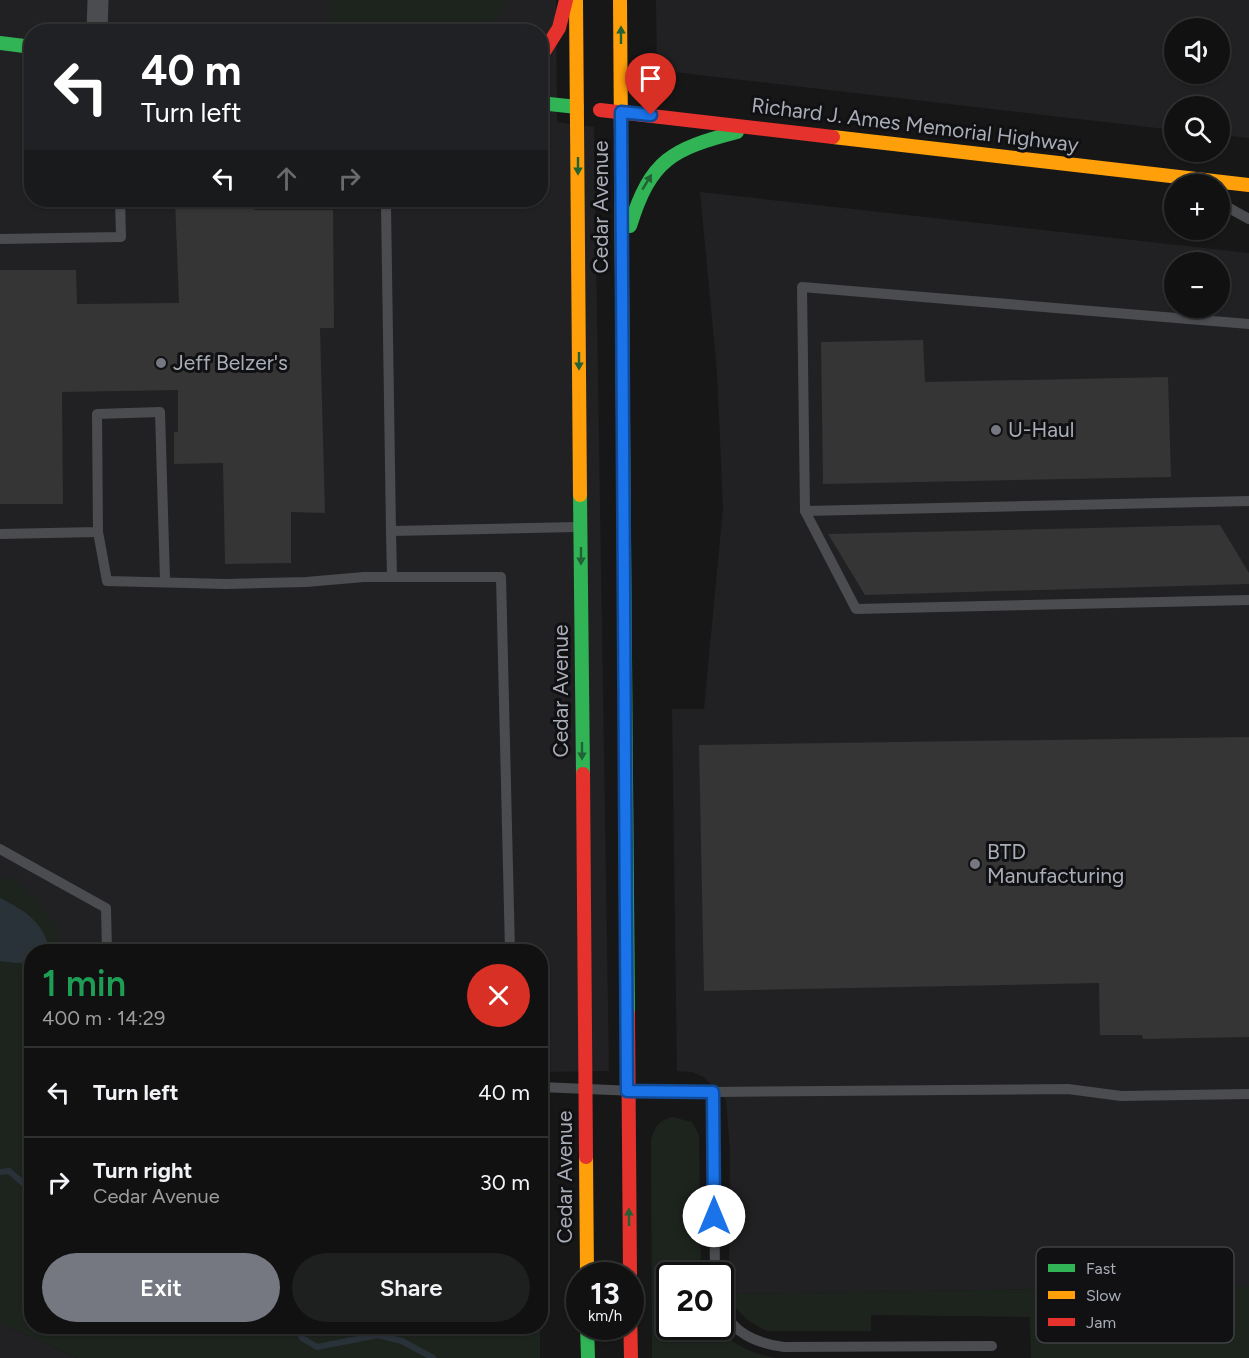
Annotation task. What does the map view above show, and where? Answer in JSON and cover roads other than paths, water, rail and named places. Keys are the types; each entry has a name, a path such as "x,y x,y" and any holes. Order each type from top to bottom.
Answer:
{"main road":[{"path":"548,45 559,28 566,0"},
{"name":"Cedar Avenue","path":"576,0 587,1262"},
{"name":"Cedar Avenue","path":"620,0 630,1262"},
{"path":"0,43 24,46"},
{"name":"Richard J. Ames Memorial Highway","path":"548,104 1249,185"},
{"path":"622,257 638,197 664,159 683,147 758,128"},
{"path":"587,1340 588,1358"},
{"path":"631,1340 631,1358"}],"street":[{"path":"98,0 98,24"}],"lane":[{"path":"1156,175 1164,178"},
{"path":"0,239 121,237 120,207"},
{"path":"386,207 392,577"},
{"path":"1230,208 1249,219"},
{"path":"1249,324 802,287 805,511 855,609 1249,600"},
{"path":"165,580 160,412 97,414 98,532 107,581 165,580 226,584 392,577 501,577 510,944"},
{"path":"805,511 1249,501"},
{"path":"391,531 580,526"},
{"path":"0,534 98,532"},
{"path":"0,849 106,908 107,944"},
{"path":"548,1087 713,1092 1068,1089 1121,1096 1249,1094"},
{"path":"713,1092 715,1262"},
{"path":"734,1328 764,1344 784,1347 992,1347"}],"waterway":[{"path":"0,1172 9,1171 24,1183"},
{"path":"300,1334 302,1338 317,1347 378,1335 402,1341 433,1358"}],"place":[{"name":"Jeff Belzer's","path":"161,363"},
{"name":"U-Haul","path":"996,430"},
{"name":"BTD Manufacturing","path":"975,864"}]}
